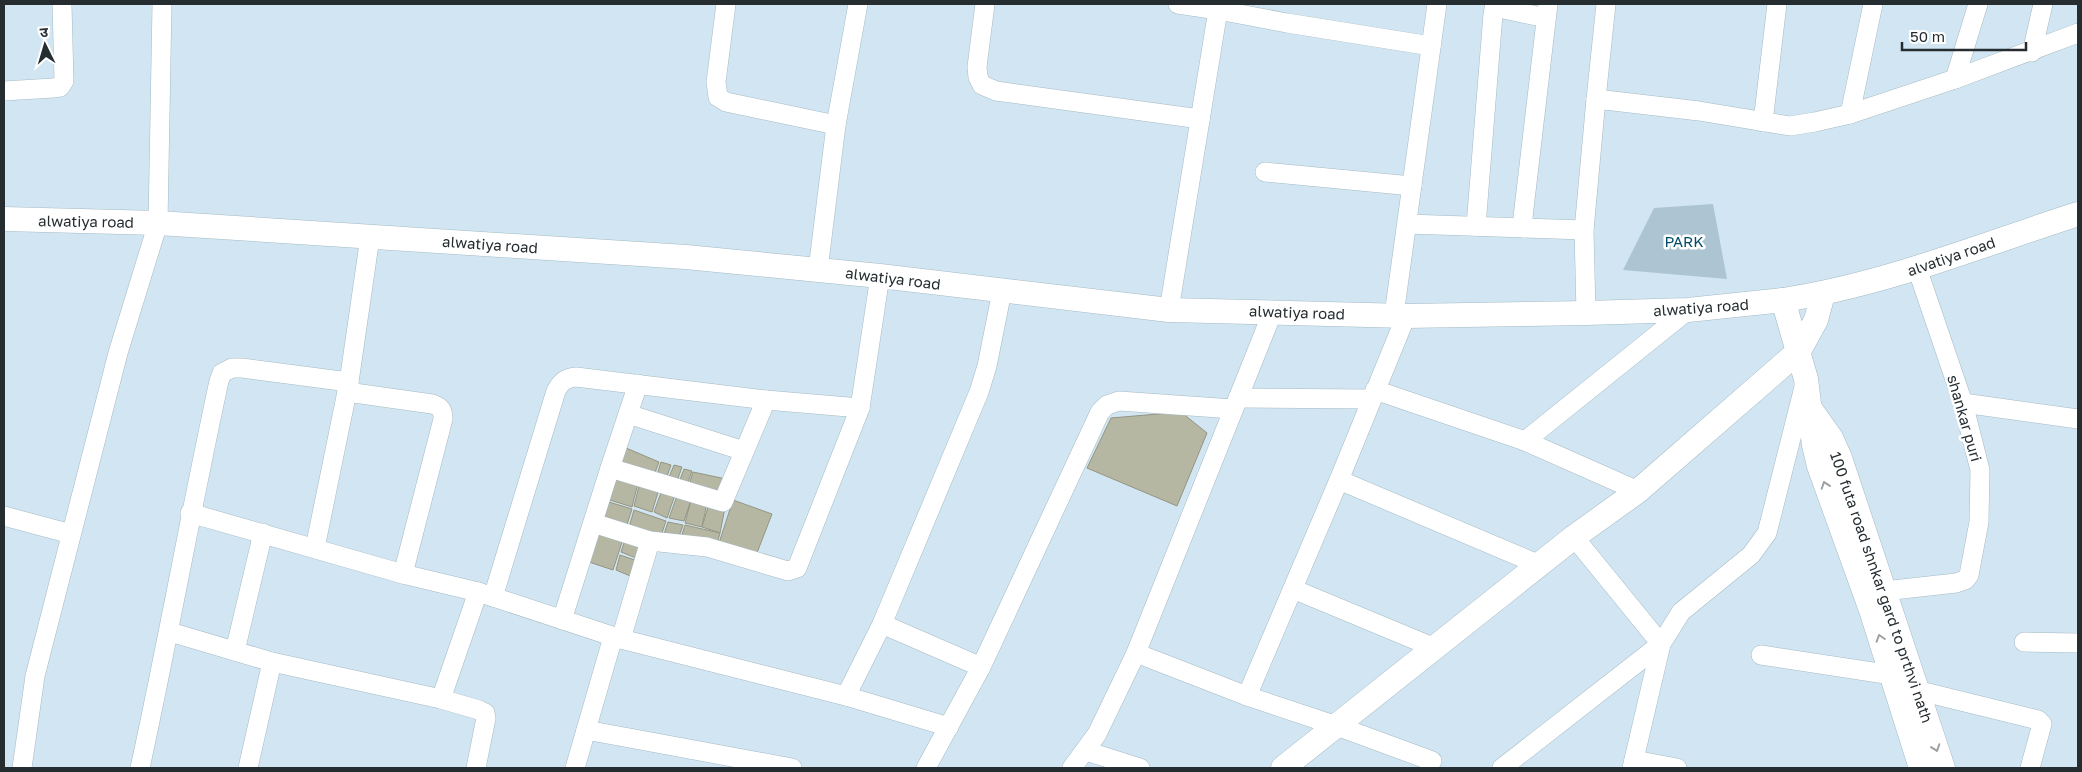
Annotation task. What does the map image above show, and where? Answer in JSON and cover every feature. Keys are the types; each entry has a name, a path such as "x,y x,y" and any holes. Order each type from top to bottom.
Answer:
{"street":[{"path":"4,91 53,88 60,86 64,81 62,4"},
{"path":"22,768 35,676 118,353 158,223 162,4"},
{"path":"726,4 716,82 718,97 726,102 836,125"},
{"path":"818,270 836,125 858,4"},
{"path":"985,4 978,67 978,77 982,85 996,92 1200,119"},
{"path":"1178,4 1306,27 1431,46"},
{"path":"1246,696 1339,480 1373,394 1400,315 1407,224 1437,4"},
{"path":"1586,313 1584,230 1606,4"},
{"path":"1763,122 1777,4"},
{"path":"1850,114 1873,4"},
{"path":"1955,79 1978,4"},
{"path":"2032,52 2042,4"},
{"path":"1476,226 1492,14 1494,9 1499,8 1547,11 1523,217 1524,228"},
{"path":"1169,310 1218,10"},
{"path":"1596,99 1700,111 1790,126 1850,114 2032,52 2078,33"},
{"path":"1265,172 1412,186"},
{"name":"alvatiya road","path":"1783,300 1822,294 1917,268 2078,214"},
{"name":"alwatiya road","path":"4,219 158,223 676,256 880,276 1002,292 1169,310 1400,315 1586,313 1688,310 1783,300"},
{"path":"1407,224 1584,230"},
{"path":"315,548 348,387 370,237"},
{"name":"shankar puri","path":"1884,591 1956,583 1965,580 1969,575 1979,522 1980,470 1963,403 1917,268"},
{"path":"593,523 650,541 707,547 788,571 793,571 797,568 860,408 880,276"},
{"path":"846,696 882,624 979,392 987,366 1002,292"},
{"path":"1285,768 1574,537 1638,491 1799,351 1816,320 1822,294"},
{"name":"100 futa road shnkar gard to prthvi nath","path":"1783,300 1806,379 1810,409 1831,438 1840,458 1943,768"},
{"path":"1524,441 1688,310"},
{"path":"1072,768 1097,734 1136,653 1273,311"},
{"path":"140,768 170,632 190,514 222,373 232,368 242,368 432,404 443,411 443,419 403,574"},
{"path":"441,699 486,595 561,383 568,378 576,377 766,400 860,408"},
{"path":"1676,768 1633,764 1661,644 1681,612 1751,555 1767,533 1806,379"},
{"path":"562,620 638,384"},
{"path":"926,768 981,667 1100,412 1107,406 1119,401 1236,403 1373,394 1524,441 1638,491"},
{"path":"610,468 723,502 766,400"},
{"path":"1963,403 2078,419"},
{"path":"1810,409 1814,445 1819,466 1871,610 1921,768"},
{"path":"628,414 744,451"},
{"path":"1339,480 1540,564"},
{"path":"190,514 263,533 403,574 486,595 617,638 846,696 949,727"},
{"path":"4,516 71,534"},
{"path":"235,651 263,533"},
{"path":"1574,537 1661,644"},
{"path":"575,768 650,541"},
{"path":"1293,589 1435,648"},
{"path":"882,624 981,667"},
{"path":"170,632 272,662 441,699 479,710 485,713 485,725 476,768"},
{"path":"2024,642 2078,643"},
{"path":"1502,768 1661,644"},
{"path":"1136,653 1246,696 1337,726 1432,761"},
{"path":"1761,655 1892,674"},
{"path":"248,768 272,662"},
{"path":"1916,690 2038,720 2042,724 2041,732 2030,768"},
{"path":"586,730 792,768"},
{"path":"1086,751 1140,768"}],"green space":[{"name":"PARK","path":"1713,204 1727,279 1623,270 1654,208"}],"building":[{"path":"1181,412 1207,433 1177,506 1087,468 1111,418"},
{"path":"626,448 659,462 653,478 618,468"},
{"path":"661,462 671,465 665,482 656,478"},
{"path":"674,465 682,467 676,484 667,482"},
{"path":"684,469 692,471 686,488 678,485"},
{"path":"693,472 726,479 721,498 688,488"},
{"path":"617,476 638,483 632,507 610,500"},
{"path":"640,482 659,489 652,512 634,506"},
{"path":"662,490 675,495 667,518 654,512"},
{"path":"677,496 691,500 684,521 669,518"},
{"path":"691,500 707,503 702,527 685,523"},
{"path":"733,500 772,514 755,558 719,543"},
{"path":"609,502 632,509 625,531 602,524"},
{"path":"709,504 725,508 720,533 702,527"},
{"path":"634,510 666,521 660,539 628,531"},
{"path":"668,522 683,525 677,542 662,540"},
{"path":"685,525 720,533 716,548 680,541"},
{"path":"597,528 624,536 613,570 586,561"},
{"path":"626,537 646,543 641,560 621,552"},
{"path":"620,555 641,562 635,578 616,570"}]}
